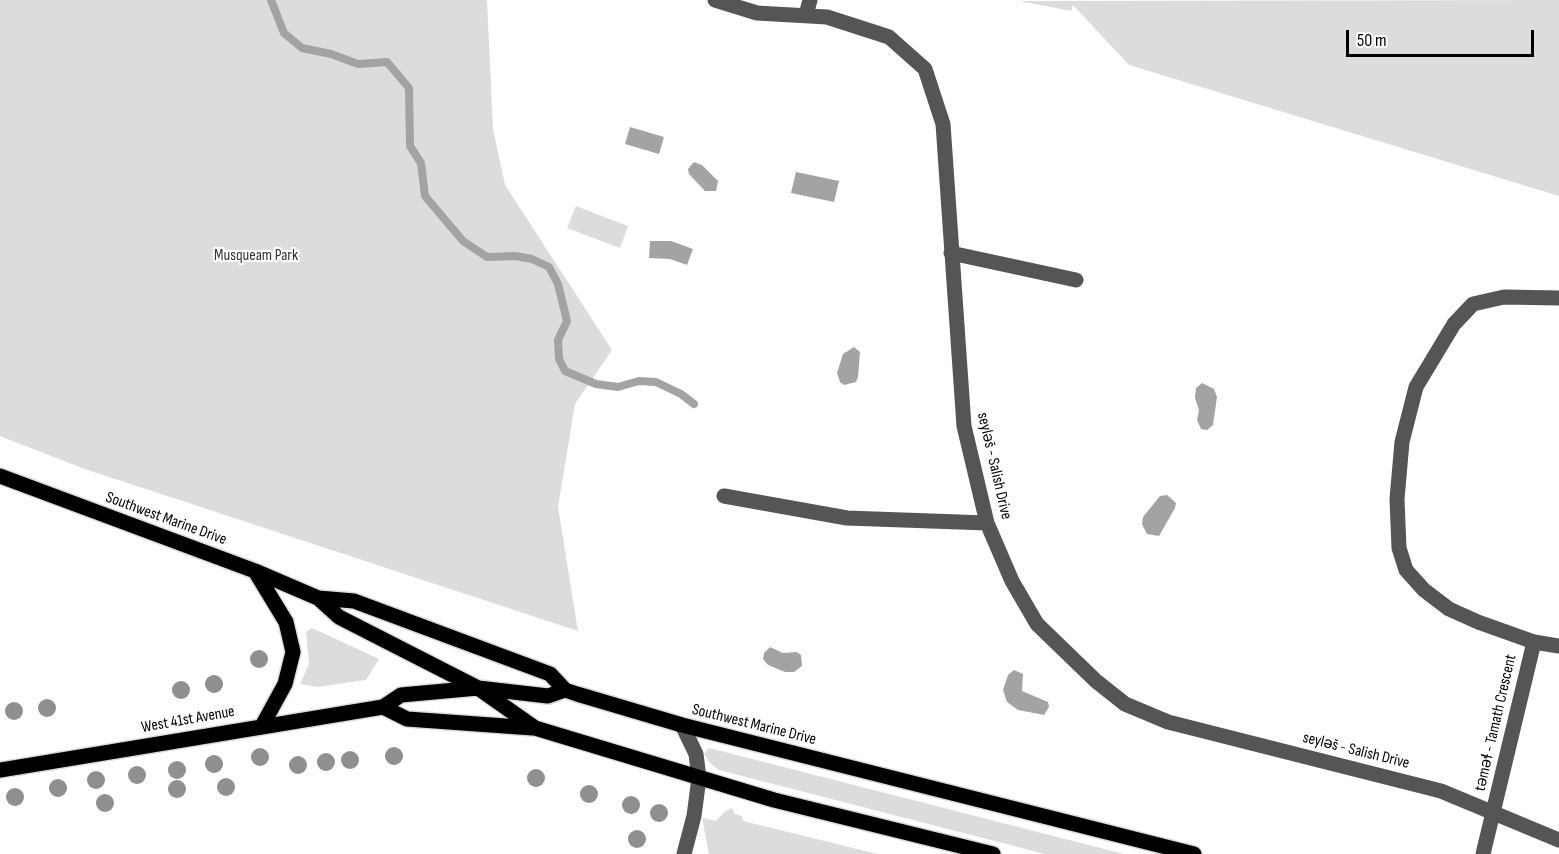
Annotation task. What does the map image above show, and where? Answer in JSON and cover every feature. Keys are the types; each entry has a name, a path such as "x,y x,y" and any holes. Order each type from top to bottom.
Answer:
{"main road":[{"name":"Southwest Marine Drive","path":"0,476 255,571 318,598 354,601 550,674 565,690 682,725 1194,854"},
{"path":"255,571 286,622 293,652 285,684 262,726"},
{"name":"Southwest Marine Drive","path":"318,598 339,617 478,688 535,728 774,800 993,854"},
{"name":"West 41st Avenue","path":"0,770 383,707 401,694 478,688 548,696 565,690"},
{"path":"383,707 407,719 535,728"}],"street":[{"name":"seyləš - Salish Drive","path":"716,0 757,13 827,17 890,37 925,69 943,124 964,426 987,523 1012,581 1037,624 1096,681 1125,704 1168,722 1441,791 1559,840"},
{"path":"806,15 810,0"},
{"path":"951,253 1076,280"},
{"name":"təməɬ - Tamath Crescent","path":"1559,298 1504,297 1473,304 1454,324 1416,387 1402,441 1397,499 1400,548 1406,570 1449,609 1534,642 1559,646"},
{"path":"724,496 846,518 987,523"},
{"name":"təməɬ - Tamath Crescent","path":"1483,854 1534,642"},
{"path":"682,725 696,754 699,778 694,816 684,854"}],"green space":[{"name":"Musqueam Park","path":"0,0 487,0 493,129 505,185 612,350 575,404 558,507 578,631 82,468 0,436"},
{"path":"1559,0 1559,196 1129,65 1073,5 1071,11 1019,1"},
{"path":"576,206 628,226 620,248 567,228"},
{"path":"312,628 379,659 366,680 317,687 300,684 309,664 306,632"},
{"path":"709,748 1124,854 1045,854 719,770 704,754"},
{"path":"732,808 735,814 742,816 743,821 878,854 709,854 702,818 716,821 724,812"}],"shaded area":[{"path":"630,127 664,137 659,154 625,144"},
{"path":"694,162 702,165 718,181 716,191 705,191 689,174 688,169"},
{"path":"796,172 839,181 834,202 791,193"},
{"path":"650,241 671,241 693,249 687,265 670,259 649,258"},
{"path":"854,347 860,352 858,377 856,382 844,385 840,382 837,373 843,354"},
{"path":"1202,383 1214,389 1217,397 1213,425 1207,430 1201,429 1197,420 1199,410 1195,398 1196,388"},
{"path":"1167,495 1176,503 1175,508 1159,536 1147,534 1142,524 1143,517 1160,496"},
{"path":"770,647 783,653 797,652 801,655 802,666 794,672 785,672 768,665 763,659 764,653"},
{"path":"1014,670 1023,674 1022,691 1048,702 1049,707 1044,715 1018,710 1007,702 1003,690 1008,675"}],"waterway":[{"path":"271,0 284,33 302,48 331,54 358,64 387,62 409,88 410,146 421,163 425,196 463,241 487,257 515,256 532,259 549,267 558,284 567,321 558,340 559,359 565,371 596,384 618,387 639,381 656,382 681,394 694,404"}]}
